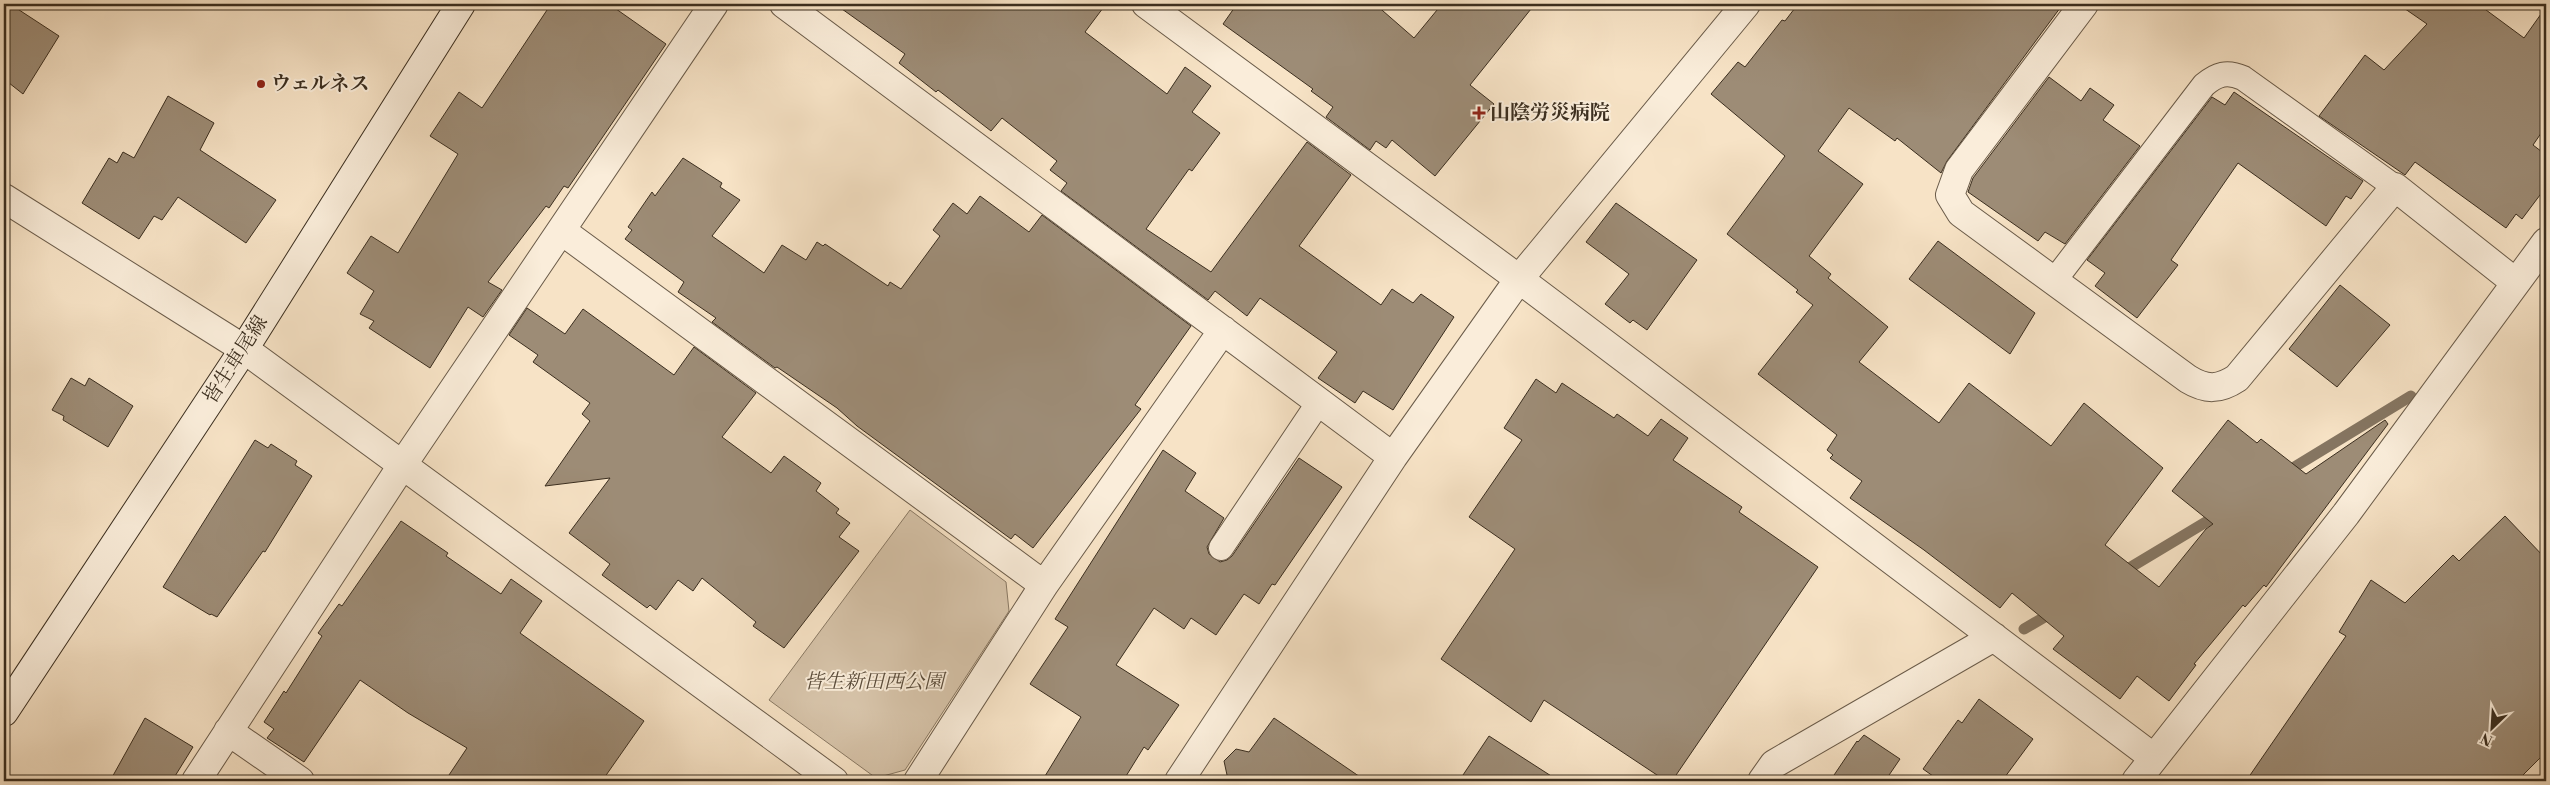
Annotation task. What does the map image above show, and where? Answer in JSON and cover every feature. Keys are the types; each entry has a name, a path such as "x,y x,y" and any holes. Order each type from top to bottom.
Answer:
{"street":[{"name":"皆生車尾線","path":"4,712 244,349 461,4"},
{"path":"196,781 403,464 714,4"},
{"path":"784,4 1393,458"},
{"path":"1146,4 1519,279 2154,758"},
{"path":"1179,781 1393,458 1519,279 1746,4"},
{"path":"2084,4 1959,170 1950,194 1962,213 2200,387 2213,388 2227,384 2237,378 2394,187 2515,282"},
{"path":"4,198 244,349 834,781"},
{"path":"562,231 1044,585"},
{"path":"2136,781 2346,514 2546,242"},
{"path":"918,781 1044,585 1223,330"},
{"path":"1762,781 1774,764 1994,637"},
{"path":"228,732 300,781"}],"lane":[{"path":"2054,281 2204,85 2214,77 2224,74 2233,74 2243,78 2394,187"},
{"path":"1221,548 1319,402"}],"green space":[{"name":"皆生新田西公園","path":"910,510 1006,582 1009,611 905,770 876,778 769,700"}],"building":[{"path":"4,4 10,4 59,36 23,94 4,79"},
{"path":"551,4 609,4 666,44 568,188 564,186 549,208 546,206 488,282 502,290 483,317 468,307 430,368 369,328 374,321 360,314 374,291 347,273 371,236 398,253 458,154 430,136 459,92 482,108"},
{"path":"835,4 1106,4 1085,32 1167,94 1185,67 1211,86 1192,112 1220,133 1192,171 1189,169 1146,229 1211,272 1307,142 1351,175 1299,246 1381,305 1392,289 1413,303 1421,294 1454,317 1393,410 1363,391 1355,403 1318,378 1337,352 1260,298 1247,316 1215,291 1208,300 1061,191 1067,183 1050,170 1057,161 1002,118 991,131 899,63 905,54"},
{"path":"1237,4 1375,4 1414,38 1442,4 1535,4 1470,85 1494,104 1435,176 1392,140 1386,148 1376,141 1370,150 1326,117 1333,107 1311,91 1313,89 1223,24"},
{"path":"1798,4 2063,4 1947,161 1941,173 1897,138 1895,141 1849,108 1818,151 1863,184 1809,256 1831,274 1828,278 1888,327 1859,362 1939,423 1969,383 2051,446 2084,403 2163,468 2105,545 2159,587 2206,529 2213,524 2172,491 2228,420 2257,443 2261,439 2306,474 2385,420 2388,424 2266,587 2264,585 2245,607 2243,605 2194,664 2196,665 2169,701 2137,676 2120,699 2053,649 2064,636 2012,593 2000,608 1924,550 1850,498 1862,481 1830,458 1833,455 1827,450 1837,435 1758,374 1813,305 1796,292 1798,290 1727,234 1785,156 1711,94 1738,62 1745,67 1782,20 1785,21"},
{"path":"2398,4 2478,4 2524,38 2546,7 2546,126 2533,145 2546,155 2546,187 2522,219 2516,214 2506,228 2415,162 2405,175 2319,116 2365,55 2384,70 2427,24"},
{"path":"2049,77 2081,101 2090,88 2114,105 2103,120 2140,146 2065,244 2045,232 2038,241 1968,192 1973,178"},
{"path":"2234,92 2363,181 2351,199 2346,196 2326,226 2238,163 2171,260 2178,265 2137,318 2095,286 2105,273 2087,260 2212,97 2225,105"},
{"path":"168,96 214,123 200,150 276,200 246,243 178,197 162,220 154,216 139,239 82,203 109,158 117,163 123,152 134,158"},
{"path":"683,158 722,183 720,187 740,200 712,236 764,273 782,245 806,260 817,242 823,246 825,244 888,286 890,282 901,289 940,236 933,230 953,203 967,214 980,196 1029,232 1042,215 1191,326 1135,405 1141,409 1033,548 1015,534 1011,539 857,426 837,408 777,367 775,368 712,322 716,318 678,292 684,282 625,239 632,230 628,227 652,192 655,196"},
{"path":"1616,203 1697,260 1647,330 1633,320 1630,323 1605,304 1629,274 1586,242"},
{"path":"1938,241 2035,313 2010,354 1909,279"},
{"path":"2340,285 2390,325 2337,387 2289,349"},
{"path":"527,308 565,334 583,309 674,375 694,347 756,393 722,437 771,473 784,456 821,483 816,491 839,509 836,513 850,523 839,537 859,551 784,648 753,626 756,622 702,578 693,591 678,580 656,610 650,605 647,608 602,575 610,564 569,533 610,478 545,486 590,421 582,414 590,403 533,362 538,355 509,335"},
{"path":"71,378 85,386 89,378 133,406 108,447 63,420 64,416 52,410"},
{"path":"1536,379 1556,393 1562,383 1614,418 1617,414 1648,436 1661,419 1688,438 1673,460 1742,507 1739,512 1818,567 1672,781 1666,781 1544,700 1531,722 1441,659 1515,549 1469,517 1522,440 1504,428"},
{"path":"255,440 268,448 271,444 297,461 295,465 312,476 265,552 263,551 217,617 210,615 163,587"},
{"path":"1163,450 1196,473 1185,491 1224,518 1207,547 1209,554 1220,562 1232,556 1299,458 1342,487 1275,585 1272,584 1259,604 1244,594 1216,635 1191,618 1184,629 1154,608 1116,665 1179,705 1148,750 1144,747 1123,781 1042,781 1081,717 1030,684 1068,627 1055,619"},
{"path":"2505,516 2546,559 2546,752 2517,781 2246,781 2346,636 2339,632 2371,580 2405,603 2453,555 2459,561"},
{"path":"401,521 448,553 446,556 501,594 511,579 542,601 520,633 644,721 602,781 445,781 467,748 408,713 360,680 304,762 267,738 274,729 264,722 284,691 286,693 322,636 318,633 339,604 342,606"},
{"path":"1979,699 2033,739 2002,781 1940,781 1923,769 1958,720 1962,723"},
{"path":"145,718 193,747 172,781 110,781"},
{"path":"1274,718 1366,781 1229,781 1231,778 1227,775 1224,761 1236,749 1249,752"},
{"path":"1864,735 1900,759 1885,781 1830,781 1857,741"},
{"path":"1489,736 1559,781 1459,781"}],"waterway":[{"path":"2283,474 2411,396"},
{"path":"2121,573 2221,513"},
{"path":"2024,629 2055,611"}],"place":[{"name":"ウェルネス","path":"261,84"},
{"name":"山陰労災病院","path":"1479,113"}]}
